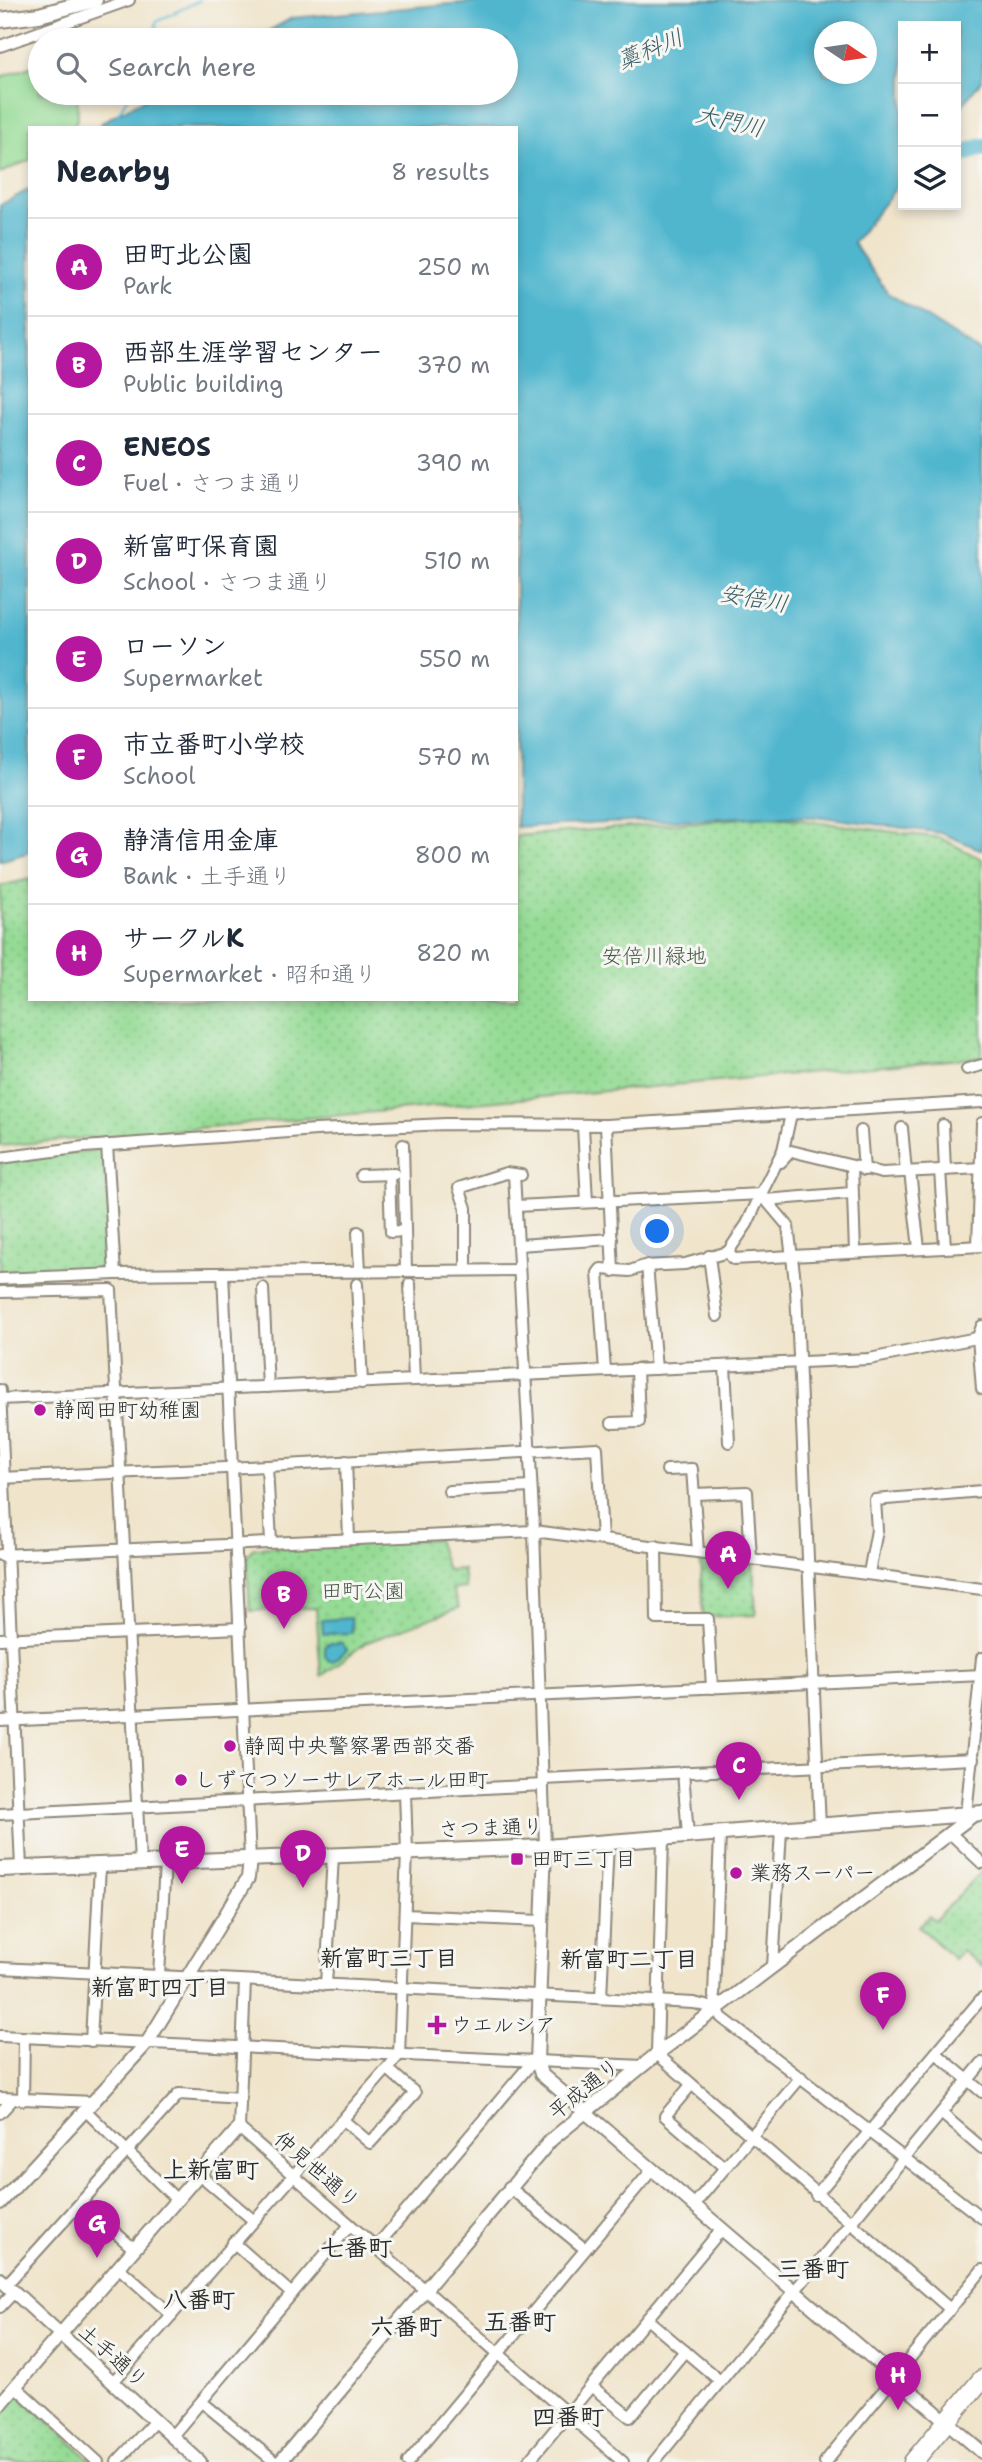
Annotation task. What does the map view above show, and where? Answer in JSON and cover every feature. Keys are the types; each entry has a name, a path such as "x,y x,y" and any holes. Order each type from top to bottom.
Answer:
{"highway":[{"path":"913,2462 982,2379"}],"main road":[{"path":"0,20 39,15 95,0"},
{"name":"さつま通り","path":"0,1869 545,1847 975,1813"}],"street":[{"path":"50,28 129,0"},
{"path":"0,46 28,36"},
{"path":"967,1069 982,1065"},
{"path":"0,1158 107,1145 446,1124 583,1126 982,1102"},
{"path":"605,1371 598,1273 601,1269 630,1271 647,1265 685,1264 728,1252 763,1197 783,1150 791,1114"},
{"path":"728,1252 733,1259 980,1246 982,1123"},
{"path":"606,1125 613,1271"},
{"path":"943,1125 945,1247"},
{"path":"583,1126 581,1141 587,1202"},
{"path":"902,1128 919,1248"},
{"path":"855,1252 851,1193 858,1168 861,1131"},
{"path":"107,1145 115,1274"},
{"path":"403,1145 406,1271"},
{"path":"772,1171 791,1151 882,1173 981,1168"},
{"path":"466,1270 466,1208 459,1188 506,1173 518,1175 516,1206 534,1531 545,1847 537,2062 541,2074 982,2452"},
{"path":"389,1174 391,1232 405,1231"},
{"path":"361,1175 403,1174"},
{"path":"516,1206 851,1193"},
{"path":"763,1197 788,1226 793,1256 820,1827"},
{"path":"358,1232 360,1271"},
{"path":"518,1245 612,1239"},
{"path":"709,1256 717,1316"},
{"path":"647,1265 656,1369"},
{"path":"0,1279 115,1274 519,1270"},
{"path":"0,2203 147,2043 248,1878 248,1800 226,1389 223,1273"},
{"path":"358,1284 362,1383"},
{"path":"410,1284 414,1380"},
{"path":"263,1288 268,1387"},
{"path":"0,1292 111,1290 140,1863"},
{"path":"0,1399 869,1359 981,1333 982,1389"},
{"path":"725,1366 729,1442"},
{"path":"612,1423 639,1422 637,1369"},
{"path":"0,1390 4,1555 12,1639 21,1868"},
{"path":"2,1477 597,1448 602,1539"},
{"path":"346,1461 349,1539"},
{"path":"267,1466 271,1542"},
{"path":"667,1470 692,1469 698,1551"},
{"path":"449,1492 531,1487"},
{"path":"869,1573 877,1530 875,1500 982,1491"},
{"path":"694,1494 747,1492 751,1558"},
{"path":"4,1555 534,1531 982,1589"},
{"path":"656,1546 657,1619 708,1619 712,1688"},
{"path":"0,1639 240,1628"},
{"path":"975,1813 973,1759 982,1658"},
{"path":"0,1721 981,1675"},
{"path":"0,1814 405,1792 683,1772 973,1759"},
{"path":"683,1772 688,1836"},
{"path":"113,2382 399,2055 407,1852 405,1792"},
{"name":"平成通り","path":"278,2462 551,2140 657,2054 975,1813"},
{"path":"773,1967 781,1830"},
{"path":"950,1833 982,1863"},
{"path":"720,1834 714,1996 726,2023 906,2156 982,2218"},
{"path":"663,1838 657,2054 849,2225 950,2309"},
{"path":"601,1998 608,1841"},
{"path":"326,1984 333,1855"},
{"path":"159,1976 165,1862"},
{"path":"91,2041 100,1865"},
{"path":"405,1916 542,1921"},
{"path":"0,1968 694,2003 718,2009"},
{"path":"0,2404 239,2128 245,1980"},
{"path":"816,2195 982,1998"},
{"path":"0,2036 643,2066"},
{"path":"0,2113 18,2100 24,2038"},
{"path":"936,2053 982,2092"},
{"path":"376,2247 528,2067 537,2062"},
{"path":"654,2462 982,2063"},
{"path":"343,2120 370,2143 415,2093 388,2069"},
{"path":"693,2206 801,2077"},
{"path":"691,2085 665,2116 725,2168"},
{"path":"0,2307 7,2286 179,2094 241,2098"},
{"path":"0,2098 90,2107 129,2152 177,2200"},
{"path":"941,2113 982,2148"},
{"name":"仲見世通り","path":"239,2128 623,2462"},
{"path":"410,2461 651,2171"},
{"path":"199,2174 253,2220"},
{"path":"509,2187 585,2249"},
{"path":"82,2203 134,2249"},
{"path":"172,2437 350,2224"},
{"path":"528,2462 721,2230"},
{"path":"233,2242 292,2294"},
{"path":"118,2267 172,2315"},
{"path":"825,2462 982,2270"},
{"name":"土手通り","path":"7,2286 200,2462"},
{"path":"647,2319 720,2381"},
{"path":"591,2386 630,2417 685,2351"},
{"path":"16,2387 98,2462"},
{"path":"202,2402 278,2462"},
{"path":"117,2462 155,2421"}],"green space":[{"path":"28,68 28,105 78,105 78,117 74,126 28,126 28,161 0,173 0,77"},
{"name":"安倍川緑地","path":"771,816 940,838 982,859 982,1057 0,1146 0,886 28,879 28,1001 518,1001 518,836"},
{"path":"104,1149 112,1265 105,1269 0,1274 0,1162"},
{"name":"田町公園","path":"437,1539 447,1570 463,1569 465,1588 452,1589 459,1608 365,1643 321,1676 316,1608 250,1611 247,1556 253,1548"},
{"path":"700,1557 753,1564 756,1615 703,1617"},
{"path":"982,1871 982,1967 962,1950 954,1959 919,1926 929,1916 935,1920"},
{"path":"18,2394 93,2462 0,2462 0,2414"}],"water":[{"path":"495,0 982,0 982,80 961,107 961,21 898,21 898,185 853,243 888,293 982,353 982,850 941,833 822,817 771,816 518,827 518,126 99,126 133,105 518,105 518,28 274,28 292,18"},
{"path":"28,190 28,853 0,861 0,205"},
{"path":"351,1618 352,1633 323,1634 322,1620"},
{"path":"329,1643 342,1643 347,1650 335,1660 329,1661 325,1656 325,1647"}],"waterway":[{"path":"156,28 156,22 200,0"},
{"path":"118,114 123,105"},
{"name":"大門川","path":"961,154 982,147"}],"place":[{"name":"静岡田町幼稚園","path":"40,1410"},
{"name":"田町北公園","path":"728,1589"},
{"name":"西部生涯学習センター","path":"284,1629"},
{"name":"静岡中央警察署西部交番","path":"230,1746"},
{"name":"しずてつソーサレアホール田町","path":"181,1780"},
{"name":"ENEOS","path":"739,1800"},
{"name":"田町三丁目","path":"517,1859"},
{"name":"業務スーパー","path":"736,1873"},
{"name":"ローソン","path":"182,1884"},
{"name":"新富町保育園","path":"303,1888"},
{"name":"ウエルシア","path":"437,2025"},
{"name":"市立番町小学校","path":"883,2030"},
{"name":"静清信用金庫","path":"97,2258"},
{"name":"サークルK","path":"898,2410"}],"district":[{"name":"新富町三丁目","path":"389,1958"},
{"name":"新富町二丁目","path":"629,1959"},
{"name":"新富町四丁目","path":"160,1987"},
{"name":"上新富町","path":"211,2170"},
{"name":"七番町","path":"356,2248"},
{"name":"三番町","path":"813,2269"},
{"name":"八番町","path":"199,2300"},
{"name":"五番町","path":"520,2322"},
{"name":"六番町","path":"406,2327"},
{"name":"四番町","path":"568,2417"}],"water label":[{"name":"藁科川","path":"650,49"},
{"name":"安倍川","path":"754,598"}]}
